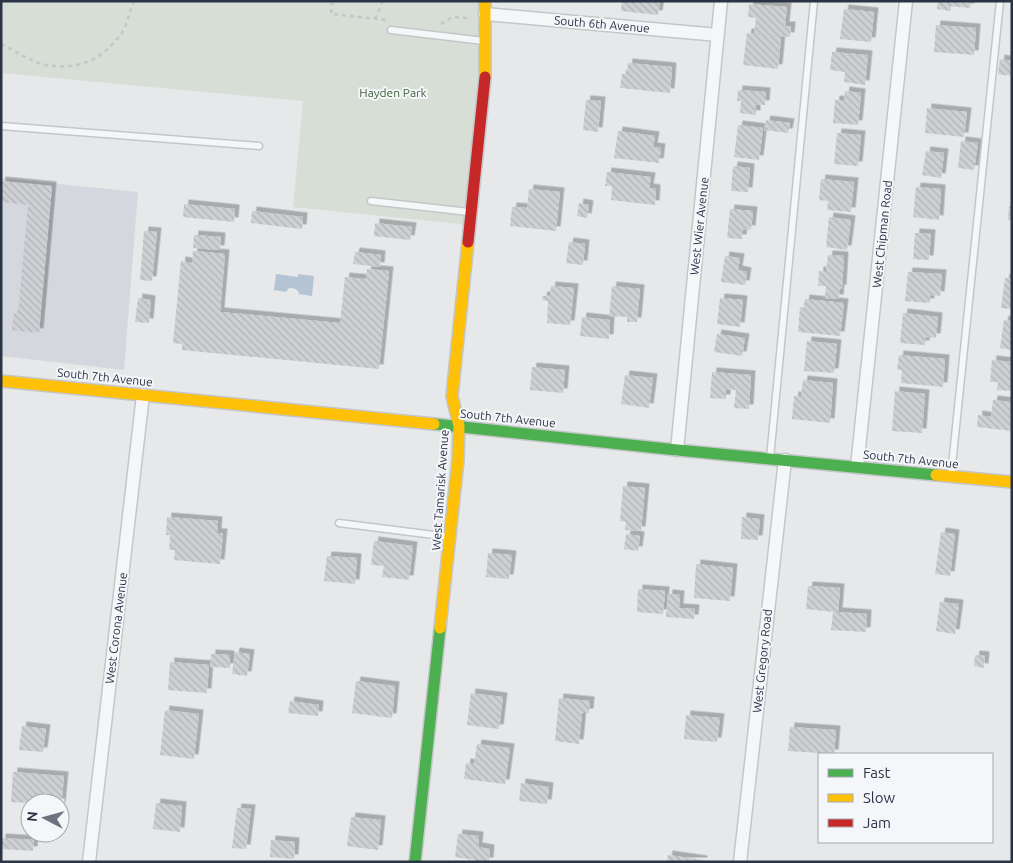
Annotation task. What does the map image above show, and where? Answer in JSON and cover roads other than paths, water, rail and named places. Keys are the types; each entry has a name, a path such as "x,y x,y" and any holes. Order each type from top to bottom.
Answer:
{"main road":[{"name":"West Tamarisk Avenue","path":"416,862 458,460 459,426 452,396 485,78 485,8"},
{"name":"South 7th Avenue","path":"1,381 1012,482"}],"street":[{"name":"West Wier Avenue","path":"677,450 721,1"},
{"name":"West Chipman Road","path":"857,467 906,1"},
{"name":"South 6th Avenue","path":"485,8 718,35"},
{"name":"West Corona Avenue","path":"89,862 143,395"},
{"name":"West Gregory Road","path":"740,862 784,460"}],"lane":[{"path":"770,459 814,1"},
{"path":"951,477 1000,1"},
{"path":"391,30 486,41"},
{"path":"1,126 259,146"},
{"path":"371,200 472,212"},
{"path":"339,523 451,537"}],"water":[{"path":"276,274 298,277 298,274 314,276 312,296 299,294 297,290 292,288 289,288 286,292 274,290"}],"park label":[{"name":"Hayden Park","path":"393,92"}]}
